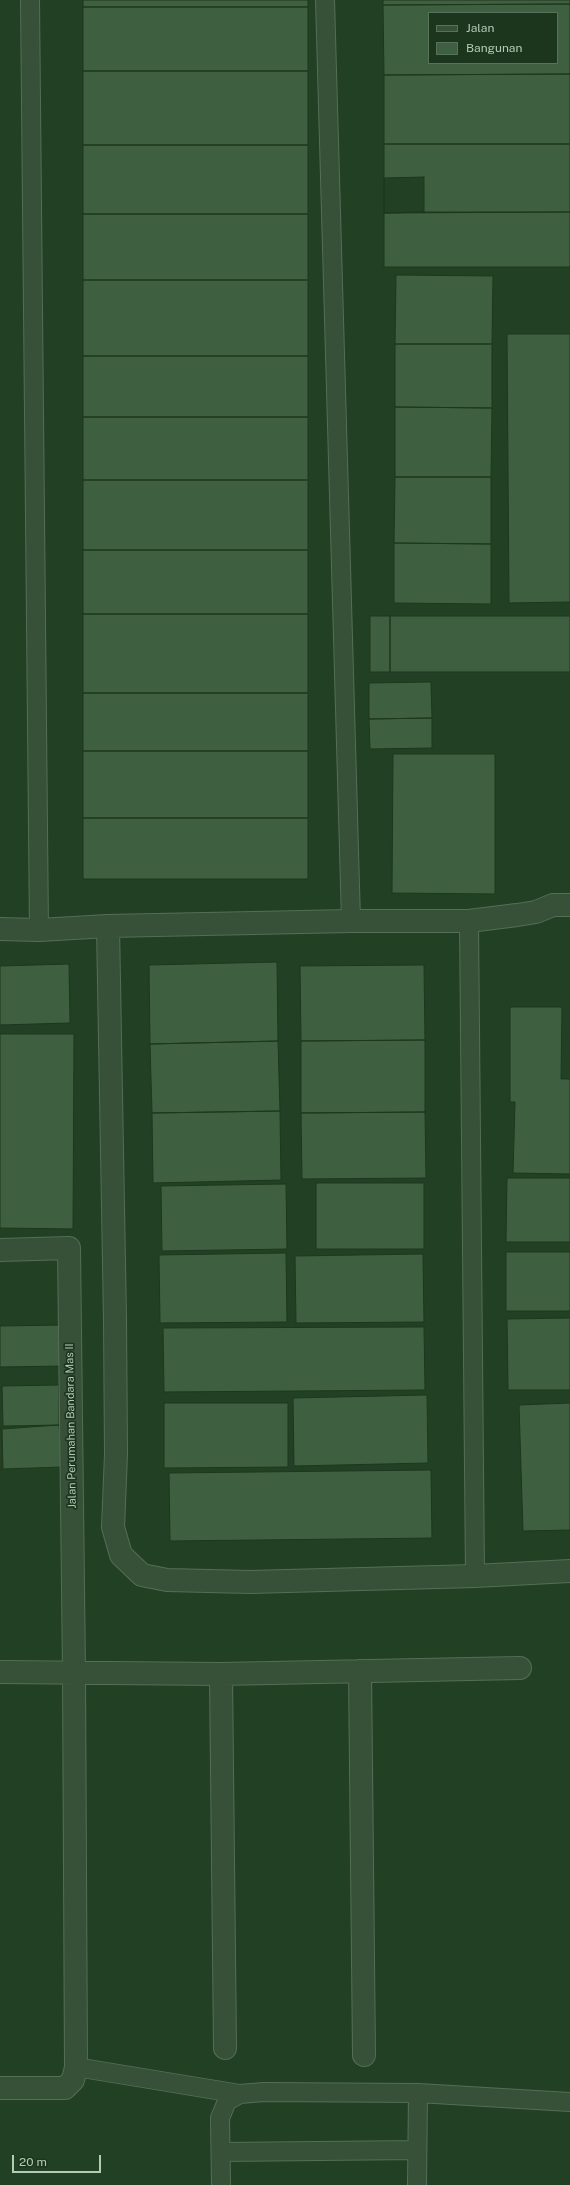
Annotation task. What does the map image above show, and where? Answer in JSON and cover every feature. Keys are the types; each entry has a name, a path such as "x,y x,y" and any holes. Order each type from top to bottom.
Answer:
{"street":[{"path":"0,929 39,930 108,926 351,921 468,921 517,916 562,905"},
{"path":"108,926 115,1336 116,1454 114,1526 121,1555 142,1574 167,1580 250,1582 476,1576 570,1570"},
{"name":"Jalan Perumahan Bandara Mas II","path":"0,1250 69,1248 74,1673"},
{"path":"0,1672 221,1674 520,1668"},
{"path":"360,1672 364,2055"},
{"path":"0,2088 65,2088 73,2080 76,2067 74,1673"},
{"path":"221,1674 225,2048"}],"lane":[{"path":"30,0 39,930"},
{"path":"325,0 351,921"},
{"path":"468,921 476,1576"},
{"path":"76,2067 240,2094 264,2092 418,2093 570,2102"},
{"path":"416,2185 418,2093"},
{"path":"221,2185 220,2118 227,2101 240,2094"},
{"path":"221,2152 416,2150"}],"building":[{"path":"83,0 308,0 308,7 83,7"},
{"path":"383,0 570,0 570,4 383,5"},
{"path":"570,4 570,74 384,75 383,5"},
{"path":"83,7 308,7 308,71 83,71"},
{"path":"83,71 308,71 308,145 83,145"},
{"path":"570,74 570,144 384,144 384,75"},
{"path":"384,144 570,144 570,212 384,213"},
{"path":"83,145 308,145 308,214 83,214"},
{"path":"424,177 424,212 384,213 384,178"},
{"path":"570,212 570,267 384,267 384,213"},
{"path":"83,214 308,214 308,280 83,280"},
{"path":"396,275 493,276 492,344 395,344"},
{"path":"83,280 308,280 308,356 83,356"},
{"path":"507,334 570,334 570,602 509,603"},
{"path":"395,344 492,344 492,408 395,407"},
{"path":"83,356 308,356 308,417 83,417"},
{"path":"395,407 492,408 491,477 395,477"},
{"path":"83,417 308,417 308,480 83,480"},
{"path":"395,477 491,477 491,544 394,543"},
{"path":"83,480 308,480 308,550 83,550"},
{"path":"394,543 491,544 491,604 394,603"},
{"path":"83,550 308,550 308,614 83,614"},
{"path":"83,614 308,614 308,693 83,693"},
{"path":"370,616 390,616 390,672 370,672"},
{"path":"390,616 570,616 570,672 390,672"},
{"path":"431,682 432,718 369,719 369,683"},
{"path":"83,693 308,693 308,751 83,751"},
{"path":"432,718 432,748 370,749 369,719"},
{"path":"83,751 308,751 308,818 83,818"},
{"path":"393,754 495,754 495,894 392,893"},
{"path":"83,818 308,818 308,879 83,879"},
{"path":"277,962 278,1041 150,1044 149,965"},
{"path":"69,964 70,1023 0,1025 0,966"},
{"path":"424,965 425,1040 301,1041 300,966"},
{"path":"510,1007 562,1007 561,1079 570,1079 570,1174 513,1173 515,1102 510,1102"},
{"path":"0,1034 74,1034 73,1229 0,1228"},
{"path":"425,1040 425,1112 301,1113 301,1041"},
{"path":"278,1041 280,1111 152,1113 150,1044"},
{"path":"280,1111 281,1180 153,1183 152,1113"},
{"path":"425,1112 426,1178 302,1179 301,1113"},
{"path":"507,1178 570,1178 570,1242 506,1242"},
{"path":"316,1183 424,1183 424,1249 316,1249"},
{"path":"286,1184 287,1249 162,1251 161,1186"},
{"path":"506,1252 570,1252 570,1311 506,1311"},
{"path":"286,1253 287,1322 160,1323 159,1255"},
{"path":"423,1254 424,1322 296,1323 295,1256"},
{"path":"570,1318 570,1390 508,1390 507,1319"},
{"path":"65,1325 66,1366 0,1367 0,1326"},
{"path":"424,1327 425,1390 164,1392 163,1328"},
{"path":"59,1385 59,1425 3,1426 2,1386"},
{"path":"427,1395 428,1463 294,1466 293,1398"},
{"path":"164,1403 288,1403 288,1467 164,1468"},
{"path":"570,1403 570,1530 523,1531 519,1405"},
{"path":"59,1425 62,1467 3,1469 2,1429"},
{"path":"1,1430 1,1470 0,1470"},
{"path":"431,1470 432,1538 170,1541 169,1473"}]}
